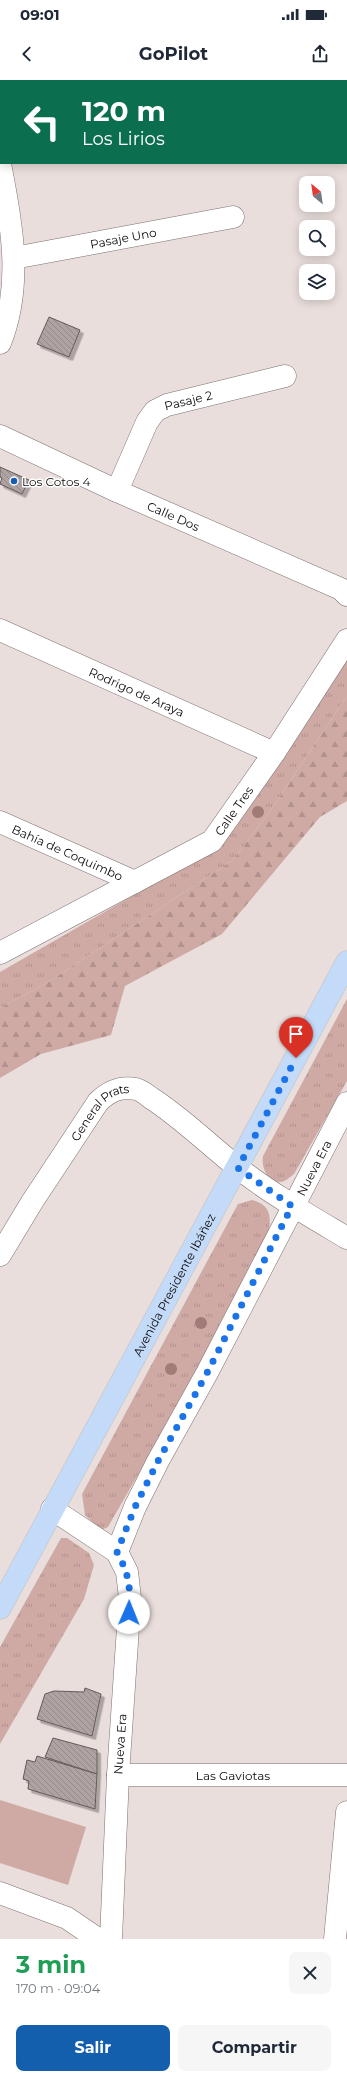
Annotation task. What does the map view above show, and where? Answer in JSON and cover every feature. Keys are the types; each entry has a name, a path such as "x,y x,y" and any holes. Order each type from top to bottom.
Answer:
{"main road":[{"name":"Avenida Presidente Ibáñez","path":"0,1608 52,1509 238,1168 347,962"}],"street":[{"path":"0,164 4,212 14,258 12,298 0,343"},
{"name":"Pasaje Uno","path":"14,258 233,217"},
{"name":"Pasaje 2","path":"117,491 147,422 155,411 167,405 286,376"},
{"name":"Calle Dos","path":"0,436 117,491 341,589 347,595"},
{"name":"Rodrigo de Araya","path":"0,630 274,752"},
{"name":"Calle Tres","path":"0,953 212,841 274,752 347,640"},
{"name":"Bahía de Coquimbo","path":"0,822 135,882"},
{"name":"General Prats","path":"0,1255 32,1202 98,1102 106,1094 115,1090 138,1089 170,1111 238,1168 292,1206 347,1238"},
{"name":"Nueva Era","path":"117,1552 135,1507 158,1461 207,1373 292,1206 347,1103"},
{"name":"Nueva Era","path":"52,1509 117,1552 127,1572 130,1598 118,1775 110,1939"},
{"name":"Las Gaviotas","path":"118,1775 347,1775"},
{"path":"335,1939 347,1812"},
{"path":"0,1893 67,1918 98,1939"}],"green space":[{"path":"347,651 347,696 269,813 233,860 50,981 0,1008 0,972 214,849"},
{"path":"347,696 347,801 320,817 222,934 125,986 111,1035 41,1054 0,1078 0,1008 50,981 233,860 269,813"},
{"path":"347,999 347,1081 294,1174 284,1181 275,1182 268,1177 264,1169 263,1156"},
{"path":"252,1200 263,1205 268,1212 270,1222 268,1233 200,1367 108,1527 101,1530 85,1515 82,1494 238,1204"},
{"path":"61,1538 67,1538 89,1553 94,1565 84,1599 0,1744 0,1647"},
{"path":"0,1800 86,1827 68,1885 0,1863"}],"building":[{"path":"49,317 80,330 69,357 37,344"},
{"name":"Los Cotos 4","path":"0,467 29,480 22,494 0,484 2,478 0,477"},
{"path":"85,1688 101,1694 92,1736 37,1719 45,1694 54,1691 84,1692"},
{"path":"53,1738 97,1750 97,1774 45,1757"},
{"path":"37,1756 97,1774 95,1809 28,1789 29,1781 23,1779 27,1760 35,1762"}],"place":[{"name":"Los Cotos 4","path":"14,481"}],"route":[{"path":"129,1613 130,1598 127,1572 117,1552 135,1507 158,1461 207,1373 292,1206 238,1168 296,1058"}]}
